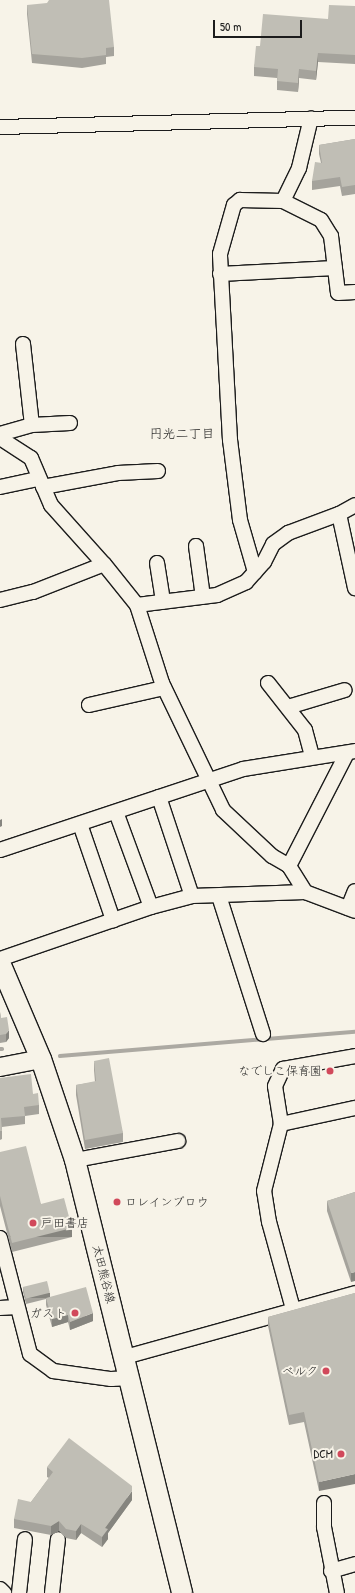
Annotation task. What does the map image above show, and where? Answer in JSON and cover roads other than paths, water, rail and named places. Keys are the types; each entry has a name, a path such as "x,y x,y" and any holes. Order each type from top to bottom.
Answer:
{"main road":[{"name":"太田熊谷線","path":"0,963 41,1060 75,1160 131,1378 182,1593"}],"street":[{"path":"283,201 300,168 311,118"},
{"path":"0,127 355,118"},
{"path":"255,572 240,520 230,440 220,274 220,254 234,205 240,200 283,201 321,220 331,236 338,293 355,292"},
{"path":"220,274 335,268"},
{"path":"23,344 32,425"},
{"path":"0,434 32,425 70,423"},
{"path":"0,438 31,458 51,505 104,564 137,606 164,688 227,815 272,856 289,866 305,892"},
{"path":"0,487 118,473 158,471"},
{"path":"137,606 217,595 246,582 264,562 273,544 288,533 339,514 355,505"},
{"path":"339,514 354,581"},
{"path":"196,546 203,597"},
{"path":"157,563 163,602"},
{"path":"0,600 33,592 104,564"},
{"path":"268,683 305,730 312,757"},
{"path":"89,705 164,688"},
{"path":"288,707 345,690"},
{"path":"289,866 351,752"},
{"path":"0,850 243,769 351,752"},
{"path":"159,797 192,896"},
{"path":"116,812 151,908"},
{"path":"80,824 113,920"},
{"path":"0,959 113,920 192,896 305,892 352,910 355,891"},
{"path":"219,896 263,1034"},
{"path":"293,1310 269,1222 264,1191 281,1124 275,1086 283,1068 355,1056"},
{"path":"0,1067 41,1060"},
{"path":"281,1124 355,1108"},
{"path":"75,1160 178,1141"},
{"path":"0,1238 30,1354 53,1371 111,1379 131,1378"},
{"path":"125,1356 355,1293"},
{"path":"0,1308 17,1306"},
{"path":"324,1503 324,1527 331,1571 337,1593"},
{"path":"19,1593 25,1539"},
{"path":"52,1593 58,1539"},
{"path":"331,1571 355,1564"},
{"path":"0,1589 4,1593"}],"waterway":[{"path":"60,1056 355,1032"}],"place":[{"name":"なでしこ保育園","path":"330,1071"},
{"name":"ロレインブロウ","path":"117,1202"},
{"name":"戸田書店","path":"33,1223"},
{"name":"ガスト","path":"75,1313"},
{"name":"ベルク","path":"326,1371"},
{"name":"DCM","path":"341,1454"}],"district":[{"name":"円光二丁目","path":"182,433"}]}
